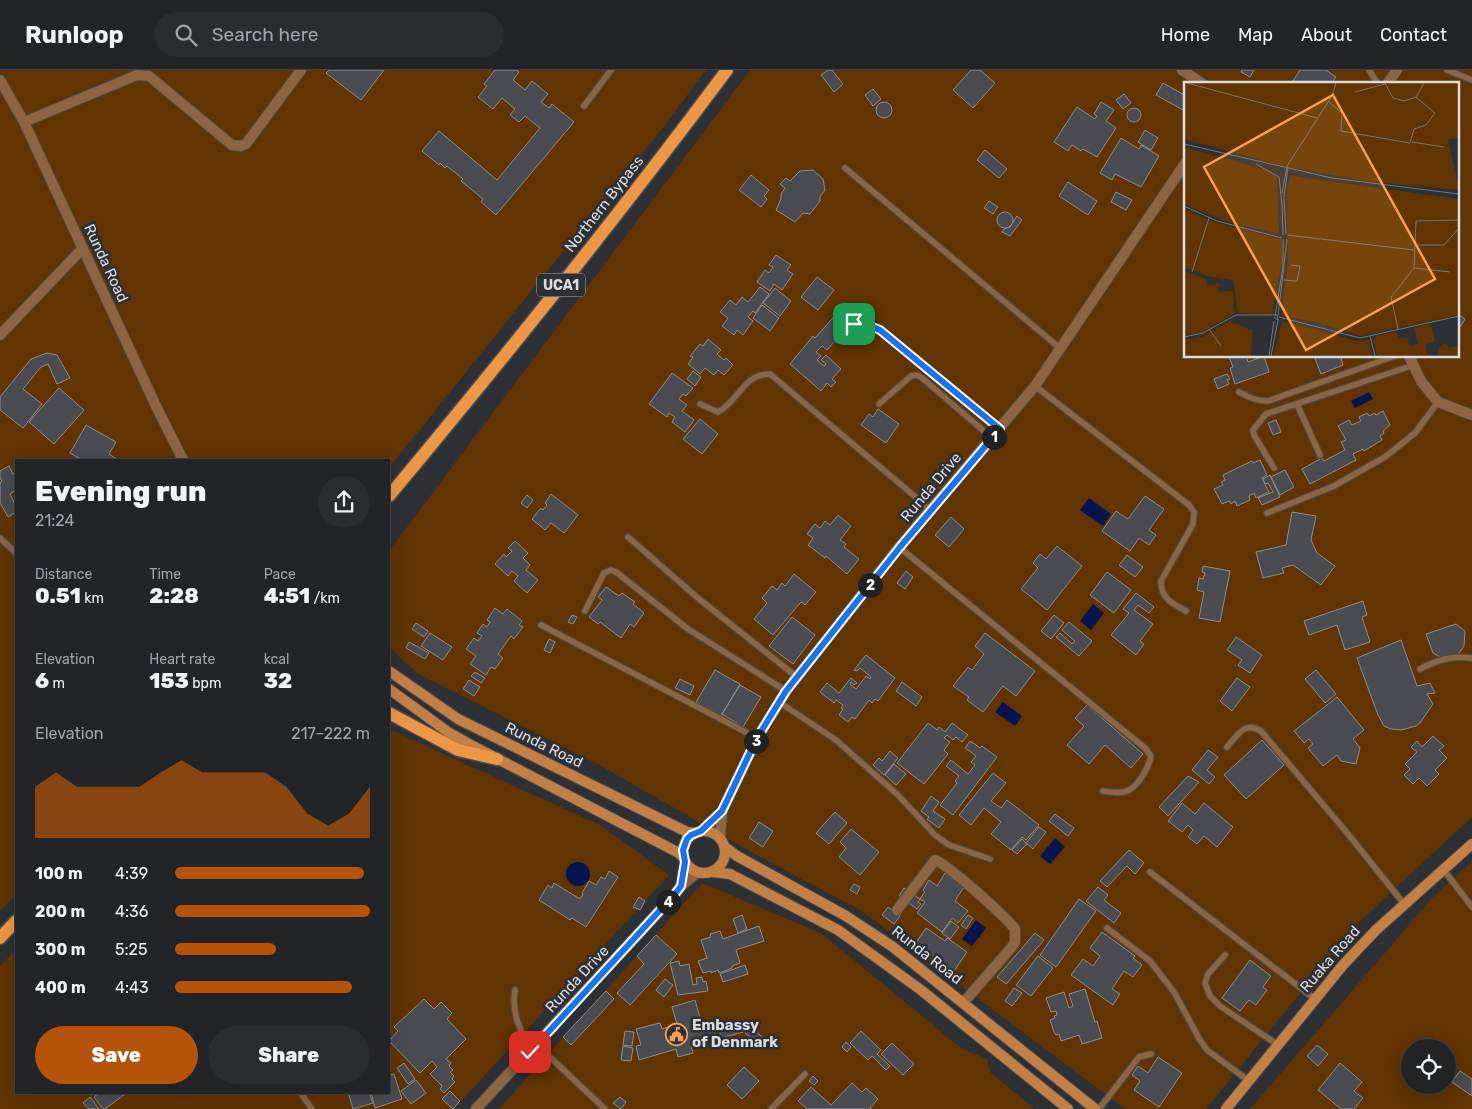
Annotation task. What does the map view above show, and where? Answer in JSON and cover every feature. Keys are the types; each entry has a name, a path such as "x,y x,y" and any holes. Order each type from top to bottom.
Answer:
{"main road":[{"name":"Northern Bypass","path":"390,495 500,362 728,70"},
{"path":"390,714 458,750 497,758"},
{"path":"0,938 15,922"}],"street":[{"path":"24,122 137,75 149,76 232,145 240,146 246,144 301,70"},
{"path":"1182,70 1198,77"},
{"path":"1388,82 1397,70"},
{"name":"Runda Road","path":"0,80 24,122 182,459"},
{"name":"Runda Drive","path":"476,1109 681,886 684,845 687,839 722,811 757,738 786,691 900,547 1036,386 1184,165"},
{"path":"0,335 83,248"},
{"path":"1412,361 1421,381 1438,402 1472,415"},
{"name":"Runda Road","path":"390,672 458,719 687,832 697,832"},
{"path":"390,690 448,732 679,853 689,867 698,872 712,872 722,864 726,853 722,842 722,811"},
{"path":"697,832 714,833 722,842"},
{"name":"Runda Road","path":"722,842 737,856 846,916 893,947 1097,1109"},
{"name":"Ruaka Road","path":"1226,1109 1315,999 1376,930 1472,844"},
{"path":"897,910 935,860 940,861 1015,929 1015,942 1011,948 963,1003"},
{"path":"681,886 698,872"},
{"name":"Runda Road","path":"712,872 730,874 838,930 921,990 1068,1109"}],"lane":[{"path":"584,106 611,70"},
{"path":"1369,70 1377,82"},
{"path":"1447,70 1472,80"},
{"path":"845,168 1061,349"},
{"path":"837,340 848,327 854,324 863,323 880,330 1000,429"},
{"path":"1239,392 1259,401 1268,402 1389,358"},
{"path":"1274,468 1254,435 1253,430 1266,414 1412,361"},
{"path":"700,404 718,412 726,407 746,383 760,374 770,374 931,510"},
{"path":"879,404 911,376 917,375 992,438"},
{"path":"1036,386 1189,505 1194,512 1193,524 1161,581 1161,589 1164,596 1170,602 1186,610"},
{"path":"1267,513 1334,486 1385,457 1415,433 1438,402"},
{"path":"1297,404 1320,455"},
{"path":"628,537 699,599 797,678"},
{"path":"0,538 15,552"},
{"path":"900,547 1145,748 1151,756 1150,763 1142,778 1127,791 1103,790"},
{"path":"585,611 604,573 611,570 688,629 786,691"},
{"path":"541,625 757,738"},
{"path":"1420,669 1437,660 1456,656 1472,658"},
{"path":"779,702 836,740 898,795 935,835 949,845 990,859"},
{"path":"1227,747 1246,728 1251,726 1261,731 1404,904"},
{"path":"1443,870 1472,906"},
{"path":"1150,872 1315,999"},
{"path":"1107,928 1150,961 1174,992 1207,1050 1249,1081"},
{"path":"1225,955 1208,974 1205,983 1210,996 1220,1006 1278,1045"},
{"path":"515,990 513,1005 515,1016 533,1049 605,1109"},
{"path":"1097,1109 1139,1057 1152,1054"},
{"path":"771,1109 805,1074"},
{"path":"301,1094 312,1109"}],"shaded area":[{"path":"0,70 706,70 662,129 390,467 390,459 15,459 15,895 0,911"},
{"path":"750,70 1472,70 1472,817 1354,927 1206,1109 1125,1109 863,912 742,847 599,765 417,673 390,648 390,550"},
{"path":"1369,392 1373,399 1355,408 1351,401"},
{"path":"1089,498 1111,514 1103,526 1080,510"},
{"path":"1093,604 1104,613 1091,630 1080,621"},
{"path":"1003,702 1022,716 1015,726 995,712"},
{"path":"390,729 600,825 669,875 454,1109 0,1109 0,966 15,951 15,1094 390,1094"},
{"path":"1055,838 1065,847 1050,864 1040,856"},
{"path":"578,862 586,866 590,874 586,882 578,886 570,882 566,874 570,866"},
{"path":"1472,862 1472,1109 1250,1109 1433,897"},
{"path":"702,883 821,933 961,1048 987,1059 990,1072 1035,1109 499,1109"},
{"path":"976,920 986,928 972,946 962,939"}],"building":[{"path":"329,70 384,70 361,100 326,73"},
{"path":"495,70 517,70 519,72 513,80 525,90 532,81 548,94 541,102 549,108 552,104 574,122 496,215 481,202 483,199 461,181 463,179 447,166 445,168 440,163 439,165 422,151 439,131 497,180 540,128 525,116 519,122 510,115 515,109 502,98 493,109 478,97 487,86 484,84"},
{"path":"828,70 832,70 843,84 834,92 821,75"},
{"path":"971,70 980,70 995,83 973,108 953,90"},
{"path":"1242,70 1254,70 1250,77 1241,72"},
{"path":"1300,70 1326,70 1336,77 1332,82 1292,82"},
{"path":"1163,83 1184,95 1184,109 1183,110 1156,95"},
{"path":"873,89 881,99 873,106 865,95"},
{"path":"1124,94 1131,103 1123,109 1116,100"},
{"path":"881,102 887,102 892,107 890,116 881,118 876,113 876,107"},
{"path":"1101,102 1114,110 1106,121 1116,128 1097,157 1083,149 1081,151 1072,145 1068,151 1054,142 1077,107 1095,119 1097,116 1094,114"},
{"path":"1131,108 1137,108 1141,115 1137,122 1131,122 1127,118 1127,112"},
{"path":"1145,130 1158,138 1151,150 1138,142"},
{"path":"1121,138 1139,149 1141,145 1159,156 1141,187 1115,174 1112,180 1100,173"},
{"path":"985,150 1007,169 999,178 977,160"},
{"path":"813,170 823,179 825,190 820,197 820,201 810,214 803,213 795,222 776,210 785,188 780,184 786,178 790,181 800,171"},
{"path":"751,175 769,190 764,196 767,199 761,207 739,190"},
{"path":"1068,182 1097,201 1088,215 1059,196"},
{"path":"1116,192 1132,200 1126,210 1111,202"},
{"path":"989,201 998,207 993,214 984,208"},
{"path":"1005,212 1013,220 1005,228 997,220"},
{"path":"1017,216 1022,220 1010,236 1002,232 1010,227"},
{"path":"776,255 791,265 787,270 793,274 782,290 774,284 770,291 757,282 765,270 769,273 773,267 769,265"},
{"path":"817,277 834,290 818,310 801,297"},
{"path":"760,287 769,294 755,313 753,311 748,317 753,321 743,335 737,330 734,335 722,326 728,318 720,312 730,300 736,305 742,297 748,302"},
{"path":"775,288 791,301 780,316 763,303"},
{"path":"846,303 859,313 827,350 822,346 816,352 821,356 817,360 824,366 826,364 821,360 826,355 841,369 832,379 836,382 831,387 827,383 821,391 790,364 813,336 815,338"},
{"path":"762,305 779,318 770,331 753,318"},
{"path":"1460,315 1465,319 1460,327"},
{"path":"708,339 721,350 717,354 724,360 726,358 733,365 724,375 718,370 714,375 705,368 700,374 688,364 693,357 690,356 700,344 703,346"},
{"path":"47,353 57,355 70,378 57,384 48,364 41,367 23,389 42,404 23,428 0,410 0,397 31,359"},
{"path":"1229,358 1247,358 1248,362 1265,358 1269,372 1235,384 1230,368 1233,367"},
{"path":"1315,358 1341,358 1343,365 1321,374"},
{"path":"693,371 701,377 695,386 687,379"},
{"path":"672,373 693,388 686,396 683,394 679,399 687,405 682,411 694,420 685,432 672,422 675,417 669,413 667,417 649,404"},
{"path":"1227,374 1230,379 1227,380 1229,384 1218,389 1214,379"},
{"path":"59,388 84,410 54,444 29,422"},
{"path":"878,409 899,424 886,443 861,425 869,414 873,417"},
{"path":"1383,411 1390,425 1380,436 1382,440 1364,451 1363,449 1353,454 1356,460 1310,484 1302,469 1322,458 1324,461 1345,450 1341,442 1346,440 1338,426 1349,420 1352,425 1361,421 1359,417 1367,413 1369,416"},
{"path":"700,419 718,434 702,454 683,439"},
{"path":"1276,420 1281,432 1273,435 1268,423"},
{"path":"86,425 116,442 109,454 116,459 80,459 70,453"},
{"path":"1260,460 1267,475 1262,478 1269,492 1256,498 1254,493 1249,496 1250,500 1237,506 1235,501 1231,504 1229,501 1222,504 1214,489 1223,485 1221,482 1225,480 1223,475 1252,461 1253,463"},
{"path":"9,466 13,474 15,473 15,491 10,494 15,504 15,513 8,517 0,503 0,483 2,481 0,471"},
{"path":"1285,470 1294,487 1280,495 1271,477"},
{"path":"1270,475 1280,497 1262,505 1258,498 1273,492 1268,483 1265,484 1263,479"},
{"path":"551,494 578,515 564,533 551,523 545,530 532,519 541,508 543,510 547,505 545,503"},
{"path":"527,495 533,500 527,508 521,503"},
{"path":"1145,496 1164,509 1149,530 1156,535 1149,545 1139,538 1130,551 1102,531 1116,511 1128,519"},
{"path":"1292,512 1316,516 1311,540 1317,553 1335,566 1321,585 1293,565 1282,568 1284,573 1263,578 1256,552 1286,545"},
{"path":"838,515 851,526 840,540 846,544 844,547 859,559 847,574 826,556 825,558 808,545 813,538 807,534 815,524 820,528 825,521 830,525"},
{"path":"951,517 964,529 949,547 935,535"},
{"path":"515,541 528,553 523,558 530,565 526,570 538,580 527,593 514,581 518,576 512,571 508,576 495,564 504,554 506,557 512,551 508,548"},
{"path":"1057,546 1082,566 1047,610 1021,589 1038,568 1033,563 1040,554 1046,559"},
{"path":"1127,555 1143,567 1135,577 1119,565"},
{"path":"1203,566 1230,571 1220,622 1199,618 1204,592 1197,590 1199,578 1203,579 1205,573 1202,572"},
{"path":"906,571 913,577 905,589 897,583"},
{"path":"1107,572 1131,590 1114,613 1090,595"},
{"path":"794,574 816,592 805,605 801,602 773,635 754,619 767,603 762,598 772,586 777,590 782,583 785,586"},
{"path":"606,587 619,596 622,593 635,602 633,604 644,613 634,627 630,624 621,638 600,622 598,624 589,617 602,600 598,597"},
{"path":"1136,593 1154,607 1149,613 1138,605 1134,610 1153,624 1140,641 1144,644 1136,655 1111,635 1129,613 1123,609"},
{"path":"1363,601 1367,615 1362,617 1370,642 1345,650 1337,625 1309,635 1304,621"},
{"path":"495,608 503,614 507,609 522,621 519,625 523,627 514,639 511,636 498,654 503,658 495,669 491,667 486,675 470,664 476,656 466,649 474,638 478,641 482,636 477,633 483,624 487,627 490,622 487,620"},
{"path":"572,615 577,617 573,624 568,622"},
{"path":"1054,615 1064,623 1051,639 1041,631"},
{"path":"792,617 815,635 793,664 769,646"},
{"path":"1069,622 1092,641 1079,656 1056,637 1060,633 1072,644 1075,641 1062,630"},
{"path":"416,623 428,631 424,637 412,629"},
{"path":"1456,624 1465,631 1464,646 1456,657 1443,659 1433,653 1426,634"},
{"path":"430,633 452,647 443,660 421,646"},
{"path":"985,633 1035,671 1016,696 1003,686 983,712 967,700 969,697 953,686 968,667 972,670 984,654 975,646"},
{"path":"1236,637 1262,655 1250,673 1238,665 1242,660 1227,650"},
{"path":"549,639 555,642 550,653 544,650"},
{"path":"1401,640 1417,686 1430,683 1435,693 1427,694 1433,704 1420,723 1401,730 1384,726 1378,715 1357,658"},
{"path":"409,642 429,653 425,659 406,648"},
{"path":"866,655 895,678 878,701 875,699 872,703 869,700 855,719 852,717 848,722 839,715 843,705 836,700 834,703 820,692 827,683 839,693 851,678 857,683 854,685 851,682 850,684 856,689 866,676 870,679 871,677 860,668 857,671 854,670"},
{"path":"715,670 740,684 721,716 696,702"},
{"path":"1316,670 1336,694 1325,703 1305,679"},
{"path":"475,672 485,678 481,683 471,676"},
{"path":"1237,678 1250,687 1232,711 1220,701"},
{"path":"680,679 694,686 690,695 675,688"},
{"path":"469,680 480,687 474,696 463,689"},
{"path":"902,682 922,697 916,706 896,691"},
{"path":"740,685 761,697 743,727 722,714"},
{"path":"1337,697 1364,730 1353,739 1360,748 1356,764 1341,761 1337,755 1323,766 1308,748 1313,744 1309,739 1304,743 1294,731"},
{"path":"1087,705 1143,754 1131,768 1105,745 1089,764 1067,745 1084,726 1075,718"},
{"path":"928,723 937,730 939,727 945,732 952,723 968,735 962,742 956,737 953,740 947,735 944,738 950,742 944,750 948,754 924,784 897,763"},
{"path":"1433,736 1444,746 1439,750 1447,758 1435,770 1439,774 1427,786 1419,778 1413,784 1404,775 1410,769 1405,764 1417,752 1411,747 1417,741 1422,747"},
{"path":"1262,740 1284,765 1246,799 1224,775"},
{"path":"970,741 980,748 982,746 997,757 953,815 940,805 957,783 955,781 959,776 946,766 951,760 968,774 975,765 971,762 976,756 965,748"},
{"path":"1208,750 1218,757 1207,770 1215,777 1209,784 1192,770"},
{"path":"890,751 898,758 884,775 873,765 879,758 882,761"},
{"path":"894,764 906,774 896,785 885,775"},
{"path":"993,773 1006,783 991,801 1001,808 1007,800 1039,825 1026,840 1022,837 1011,850 991,834 1001,822 984,808 971,825 959,815"},
{"path":"1188,776 1199,782 1168,816 1159,807"},
{"path":"931,796 939,802 933,811 945,819 939,828 927,819 929,817 921,811"},
{"path":"1182,803 1195,814 1204,803 1233,827 1217,847 1204,836 1197,844 1188,837 1193,830 1188,825 1182,832 1168,821"},
{"path":"835,812 847,823 829,844 816,833"},
{"path":"1055,814 1074,828 1068,836 1049,821"},
{"path":"759,822 773,831 763,847 749,838"},
{"path":"1039,827 1046,832 1033,849 1026,843"},
{"path":"851,829 879,852 860,875 839,857 846,848 840,842"},
{"path":"1022,839 1027,844 1017,854 1012,850"},
{"path":"1129,850 1144,863 1135,874 1127,866 1107,887 1100,881"},
{"path":"609,871 618,877 586,927 572,918 570,920 539,900 548,885 552,888 554,883 580,899 589,881 596,885 601,877 605,879"},
{"path":"945,873 964,887 955,901 968,911 958,923 952,918 942,932 917,913 925,902 920,899 925,892 923,890 929,880 937,886"},
{"path":"854,884 860,887 857,894 850,890"},
{"path":"1098,887 1108,895 1104,900 1121,913 1114,923 1086,901"},
{"path":"904,888 920,899 918,902 921,904 917,909 899,896"},
{"path":"639,897 645,901 640,910 633,907"},
{"path":"1079,899 1096,911 1056,967 1040,955"},
{"path":"888,907 900,916 894,924 882,915"},
{"path":"742,915 747,929 738,933 733,919"},
{"path":"968,915 973,918 966,929 961,925"},
{"path":"951,921 959,927 950,939 942,933"},
{"path":"759,926 764,941 736,950 740,963 719,973 718,970 711,973 711,971 703,973 698,961 707,958 701,940 711,937 710,934 720,931 723,939"},
{"path":"926,928 945,941 947,938 967,952 954,971 915,944"},
{"path":"1102,932 1135,956 1133,958 1142,965 1133,977 1124,971 1112,989 1120,994 1113,1005 1071,975 1083,959 1093,966 1100,956 1090,948"},
{"path":"1035,933 1044,940 1006,984 997,977"},
{"path":"656,935 677,954 630,1005 617,993 644,964 637,956"},
{"path":"1038,956 1053,968 1031,996 1016,985"},
{"path":"1250,960 1271,976 1263,987 1267,990 1256,1005 1249,1000 1240,1011 1222,998"},
{"path":"679,961 680,966 689,964 693,985 697,984 696,978 702,977 703,982 706,981 708,991 678,995 670,963"},
{"path":"745,965 748,974 723,982 720,974"},
{"path":"665,979 673,985 664,997 656,990"},
{"path":"1014,988 1022,993 1012,1006 1005,1001"},
{"path":"1085,989 1102,1038 1082,1044 1079,1035 1061,1041 1059,1034 1056,1035 1054,1032 1050,1020 1057,1015 1056,1011 1051,1012 1046,998 1064,992 1069,1008 1073,1006 1069,994"},
{"path":"606,991 614,999 571,1045 563,1037"},
{"path":"424,999 434,1009 441,1002 452,1013 447,1019 466,1039 446,1059 451,1063 449,1066 453,1070 450,1072 454,1076 452,1079 455,1082 444,1093 440,1089 442,1086 430,1074 437,1067 432,1061 420,1073 390,1042 398,1031 394,1027"},
{"name":"Embassy of Denmark","path":"695,1000 702,1025 712,1022 716,1039 691,1046 693,1053 678,1057 676,1049 639,1060 636,1046 641,1045 636,1029 660,1023 662,1029 677,1024 672,1007"},
{"path":"740,1023 743,1032 721,1038 719,1028"},
{"path":"750,1027 770,1043 765,1049 745,1033"},
{"path":"625,1031 634,1032 632,1046 623,1045"},
{"path":"861,1031 881,1050 877,1054 890,1066 886,1070 872,1056 868,1060 850,1043"},
{"path":"846,1042 851,1047 847,1052 842,1047"},
{"path":"892,1043 914,1064 903,1075 881,1054"},
{"path":"1317,1045 1328,1054 1318,1066 1307,1056"},
{"path":"623,1046 633,1048 631,1061 621,1060"},
{"path":"1158,1057 1182,1073 1159,1107 1134,1090 1140,1081 1132,1075 1138,1066 1148,1073"},
{"path":"404,1063 415,1079 408,1084 397,1068"},
{"path":"1340,1063 1362,1082 1354,1091 1363,1098 1354,1109 1341,1109 1318,1090"},
{"path":"744,1067 759,1081 742,1099 727,1085"},
{"path":"1460,1071 1472,1079 1472,1096 1456,1085 1456,1076"},
{"path":"394,1074 402,1099 375,1108 372,1094 390,1094 390,1075"},
{"path":"813,1076 818,1081 814,1085 809,1081"},
{"path":"416,1080 426,1093 411,1104 401,1091"},
{"path":"852,1083 862,1092 866,1088 878,1099 871,1109 807,1109 798,1101 811,1087 831,1105"},
{"path":"450,1091 460,1101 453,1109 442,1099"},
{"path":"98,1094 124,1095 105,1109 94,1097"},
{"path":"349,1094 370,1094 373,1103 353,1109"},
{"path":"90,1097 99,1109 89,1109 83,1103"},
{"path":"620,1097 626,1102 621,1109 613,1103"}],"place":[{"name":"Embassy of Denmark","path":"676,1034"}],"route":[{"path":"530,1052 675,894 681,886 685,862 683,850 687,839 696,832 701,831 722,811 757,738 786,691 900,547 1000,429 880,330 863,323 854,324"}]}
